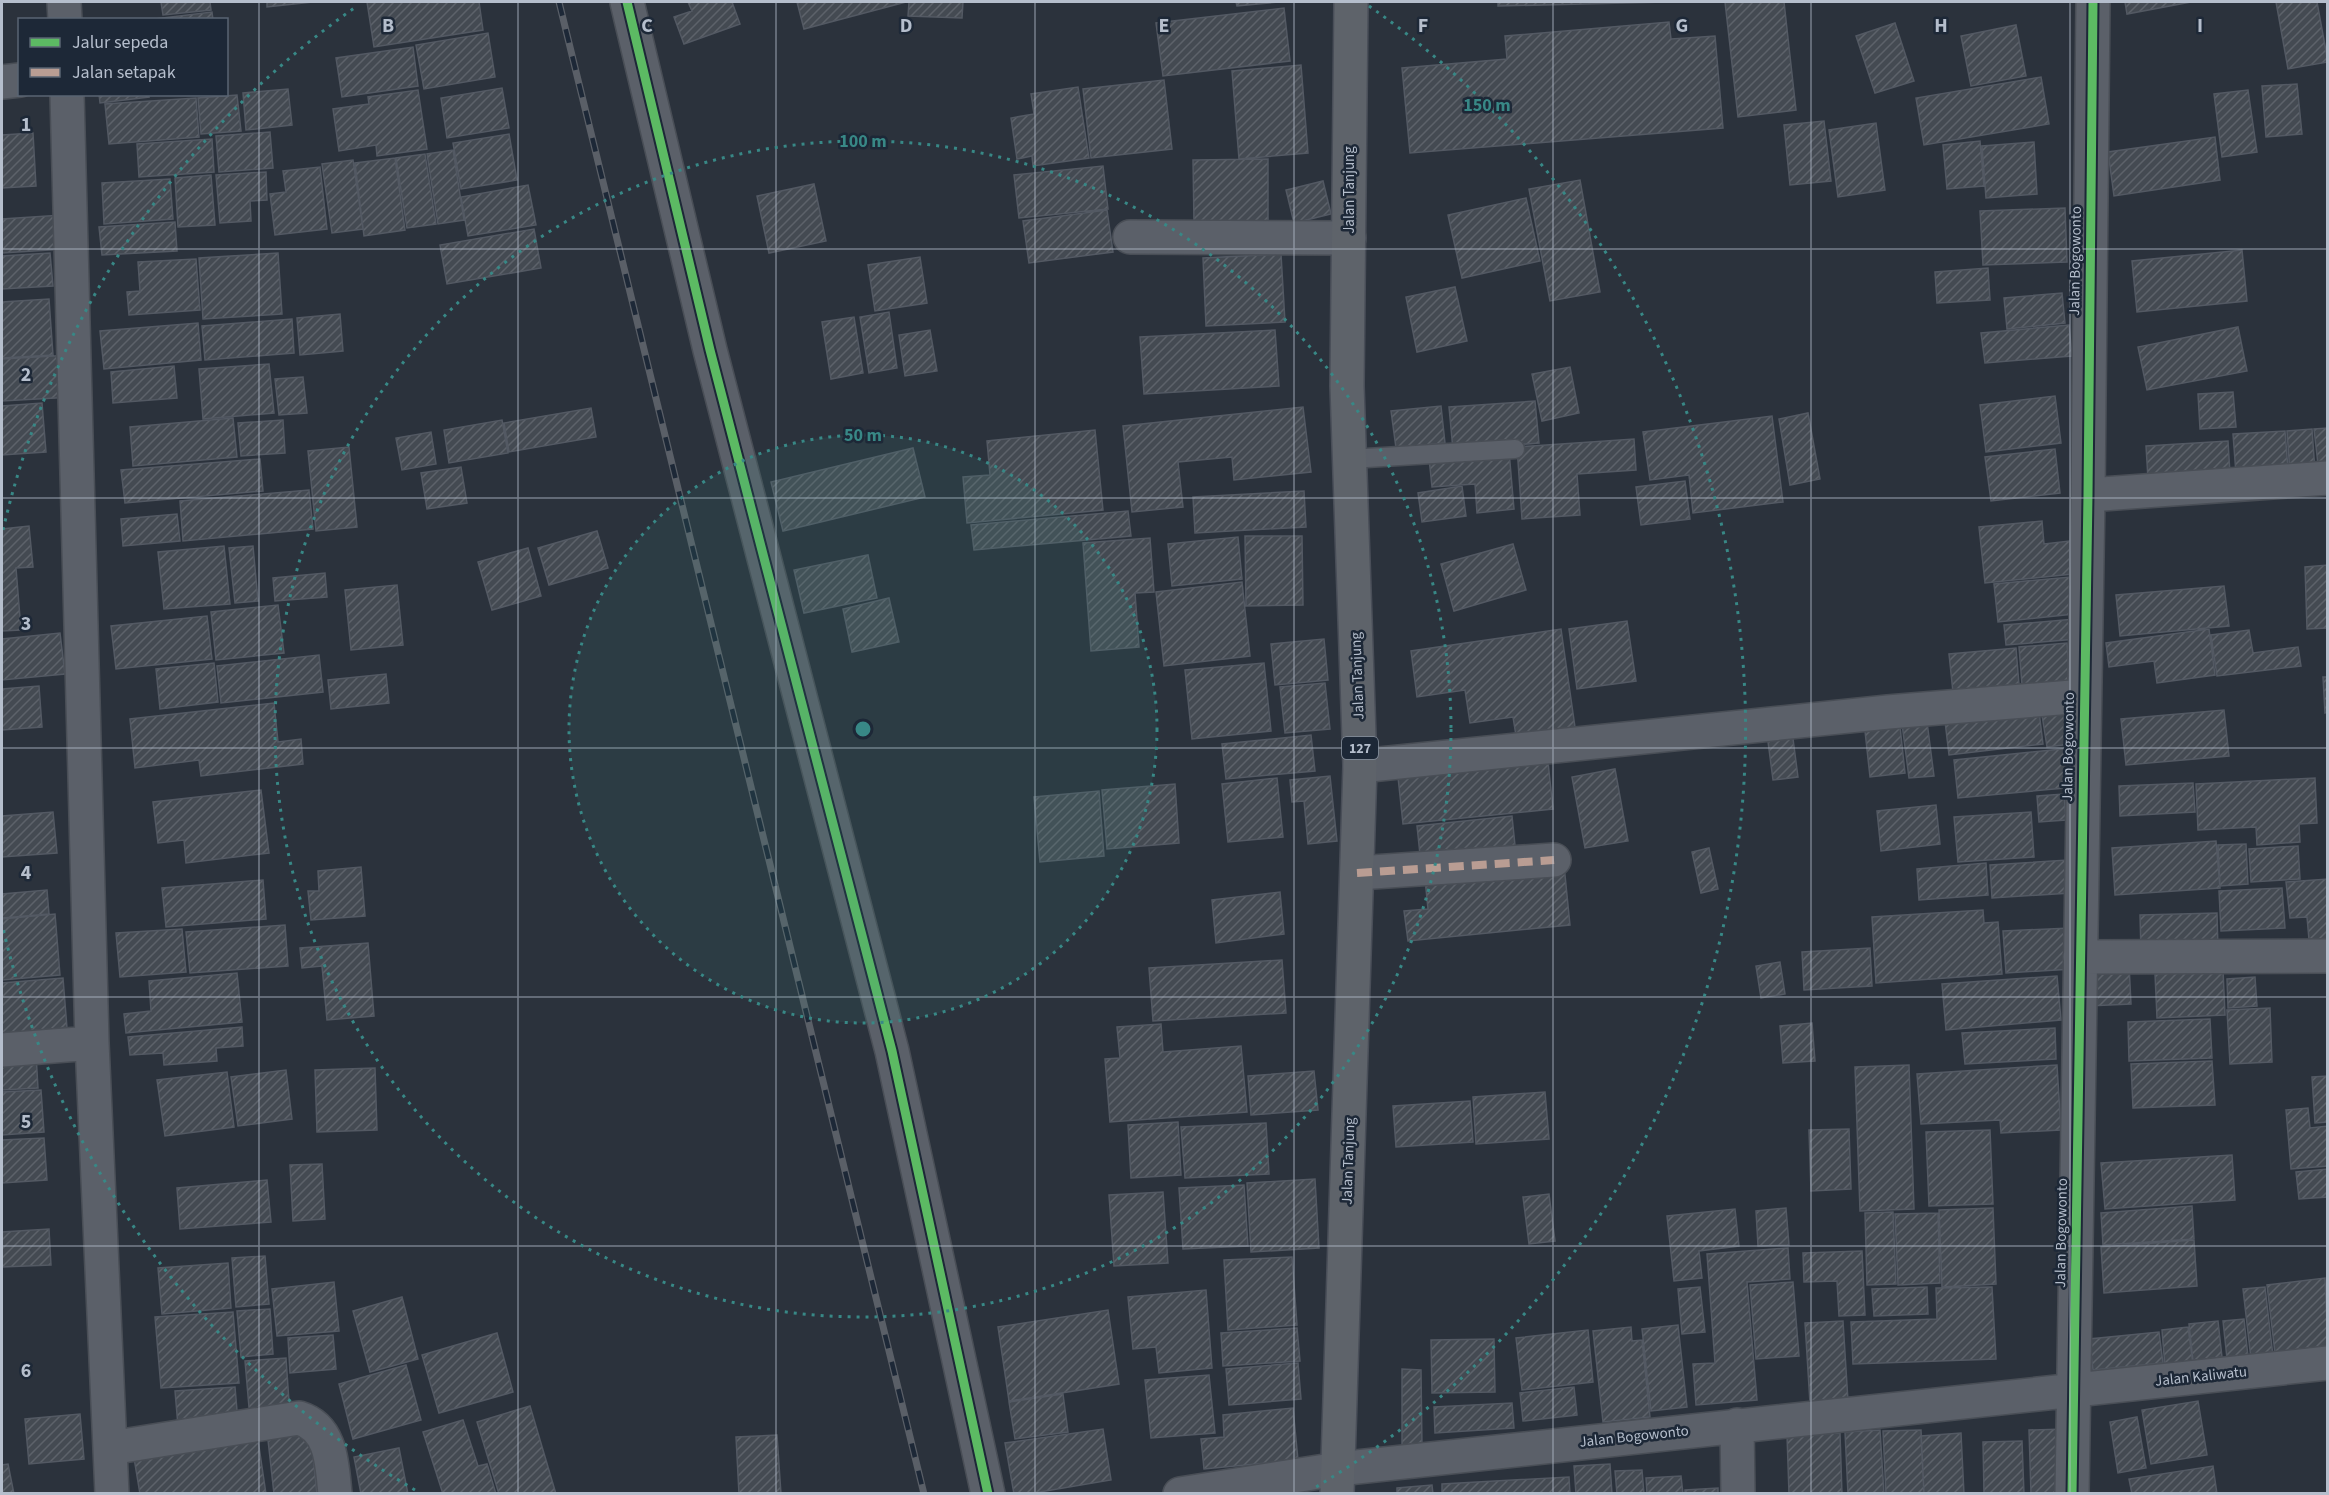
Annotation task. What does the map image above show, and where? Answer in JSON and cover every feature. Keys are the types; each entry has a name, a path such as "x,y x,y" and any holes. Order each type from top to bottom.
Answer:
{"main road":[{"name":"Jalan Tanjung","path":"1337,1481 1360,766 1347,386 1351,2"}],"street":[{"path":"64,2 64,18"},
{"path":"627,2 710,350 891,1051 988,1494"},
{"name":"Jalan Bogowonto","path":"2072,1494 2088,495 2093,2"},
{"path":"2,82 18,80"},
{"path":"67,96 92,1043 112,1494"},
{"path":"1130,237 1349,238"},
{"path":"2088,495 2328,478"},
{"path":"1360,766 1888,712 2084,696"},
{"path":"1357,873 1554,860"},
{"path":"2080,957 2328,956"},
{"path":"2,1050 92,1043"},
{"name":"Jalan Kaliwatu","path":"2074,1389 2328,1363"},
{"name":"Jalan Bogowonto","path":"1180,1494 1337,1481 1737,1425 2074,1389"},
{"path":"110,1448 299,1418 311,1421 324,1436 332,1457 335,1494"},
{"path":"1737,1425 1738,1494"}],"lane":[{"path":"1350,459 1515,448"}],"building":[{"path":"161,2 210,2 211,10 163,15"},
{"path":"267,2 313,2 267,7"},
{"path":"367,2 479,2 483,30 374,47"},
{"path":"688,2 732,2 740,24 684,44 674,17 692,11"},
{"path":"797,2 906,2 804,29"},
{"path":"909,2 963,2 962,18 908,16"},
{"path":"1236,2 1279,2 1237,6"},
{"path":"1498,2 1666,2 1498,6"},
{"path":"1725,2 1784,2 1796,110 1738,117"},
{"path":"2125,2 2191,2 2127,14"},
{"path":"2276,2 2317,2 2328,62 2288,69"},
{"path":"1284,8 1290,61 1163,76 1156,23"},
{"path":"212,12 213,18 162,18"},
{"path":"1669,22 1671,39 1715,36 1723,128 1410,153 1402,68 1507,59 1505,36"},
{"path":"1895,23 1914,81 1875,93 1856,36"},
{"path":"2016,25 2026,76 1971,86 1961,36"},
{"path":"488,33 495,77 424,89 416,45"},
{"path":"413,47 418,86 342,97 336,58"},
{"path":"1301,65 1308,153 1239,159 1232,71"},
{"path":"2041,77 2049,124 1924,145 1916,98"},
{"path":"1164,80 1172,149 1091,158 1083,89"},
{"path":"2297,84 2302,134 2266,137 2262,86"},
{"path":"1078,87 1089,158 1033,166 1032,156 1017,159 1011,118 1034,114 1031,94"},
{"path":"502,88 509,128 447,138 441,98"},
{"path":"288,89 292,125 246,130 243,93"},
{"path":"418,90 427,149 377,156 376,145 339,151 333,109 369,104 368,97"},
{"path":"2248,90 2257,152 2222,157 2214,94"},
{"path":"237,95 241,131 201,134 198,98"},
{"path":"99,96 149,97 100,103"},
{"path":"196,98 199,137 109,144 105,104"},
{"path":"1824,121 1831,181 1790,185 1784,125"},
{"path":"1876,123 1885,190 1838,197 1829,130"},
{"path":"270,132 273,168 219,172 216,136"},
{"path":"33,133 36,186 2,188 2,135"},
{"path":"509,134 517,180 461,189 453,143"},
{"path":"2215,137 2220,180 2114,196 2108,152"},
{"path":"212,139 214,172 139,177 137,144"},
{"path":"1980,141 1984,186 1947,189 1943,145"},
{"path":"2034,142 2037,194 1986,198 1982,146"},
{"path":"453,150 464,220 438,224 427,154"},
{"path":"425,154 436,224 407,228 396,158"},
{"path":"395,158 405,230 364,236 355,163"},
{"path":"1268,159 1268,223 1194,223 1193,160"},
{"path":"353,160 363,229 332,233 322,164"},
{"path":"1103,166 1108,209 1019,218 1014,175"},
{"path":"320,167 327,229 275,235 270,194 286,192 283,171"},
{"path":"266,172 267,200 250,201 251,221 220,223 216,175"},
{"path":"211,175 215,225 178,227 175,178"},
{"path":"170,179 173,219 104,224 102,183"},
{"path":"1580,180 1600,292 1550,301 1529,189"},
{"path":"1323,181 1331,214 1294,223 1286,190"},
{"path":"814,184 826,241 769,253 757,196"},
{"path":"528,185 536,225 468,236 461,197"},
{"path":"1526,198 1540,261 1462,278 1448,215"},
{"path":"2065,208 2067,262 1983,265 1980,211"},
{"path":"1107,210 1113,252 1029,263 1023,221"},
{"path":"62,215 65,249 2,253 2,219"},
{"path":"175,222 177,251 102,255 99,227"},
{"path":"534,229 541,268 447,284 440,245"},
{"path":"2242,250 2247,301 2137,312 2132,261"},
{"path":"50,253 53,286 2,289 2,256"},
{"path":"278,253 282,314 203,319 199,258"},
{"path":"1281,254 1285,322 1206,326 1203,258"},
{"path":"920,257 927,303 875,311 868,265"},
{"path":"196,259 200,310 129,315 127,292 140,291 138,262"},
{"path":"1988,268 1990,300 1937,303 1935,272"},
{"path":"1455,287 1467,341 1417,352 1406,297"},
{"path":"2062,293 2065,323 2007,329 2004,298"},
{"path":"49,299 53,355 2,358 2,302"},
{"path":"889,312 897,368 869,373 860,317"},
{"path":"340,314 343,351 300,355 297,318"},
{"path":"854,317 863,373 831,379 822,322"},
{"path":"292,319 294,353 205,360 202,326"},
{"path":"198,323 201,360 104,369 100,331"},
{"path":"2069,325 2072,356 1985,363 1981,333"},
{"path":"2238,327 2247,371 2147,390 2138,347"},
{"path":"930,330 937,371 905,376 899,335"},
{"path":"1275,330 1279,386 1144,394 1140,337"},
{"path":"71,355 73,397 2,401 2,359"},
{"path":"269,364 274,413 203,419 199,369"},
{"path":"174,366 177,398 113,403 111,372"},
{"path":"1570,367 1579,413 1542,421 1532,374"},
{"path":"303,377 307,413 279,415 275,379"},
{"path":"2233,392 2236,427 2200,429 2198,394"},
{"path":"2055,396 2061,443 1986,452 1980,405"},
{"path":"1535,401 1539,443 1453,450 1449,407"},
{"path":"42,403 46,452 2,455 2,406"},
{"path":"1441,406 1445,443 1396,448 1391,411"},
{"path":"1303,407 1311,472 1234,480 1232,457 1178,462 1183,507 1132,512 1123,426"},
{"path":"591,408 596,437 509,452 504,423"},
{"path":"1808,413 1820,479 1790,485 1779,419"},
{"path":"1772,416 1783,502 1693,513 1689,475 1650,480 1643,432"},
{"path":"233,418 237,457 133,466 130,427"},
{"path":"283,420 285,453 241,456 238,423"},
{"path":"502,420 508,453 449,463 444,430"},
{"path":"2328,428 2328,472 2319,473 2314,429"},
{"path":"2312,429 2315,471 2290,473 2287,431"},
{"path":"1095,430 1103,510 967,523 963,477 990,475 987,441"},
{"path":"2285,431 2288,469 2236,474 2233,434"},
{"path":"431,432 436,464 402,470 396,438"},
{"path":"1634,439 1636,470 1577,474 1580,515 1522,519 1517,447"},
{"path":"2228,441 2230,474 2148,479 2146,446"},
{"path":"349,447 357,527 316,531 308,451"},
{"path":"913,448 925,497 783,531 771,482"},
{"path":"2055,449 2060,493 1991,501 1985,457"},
{"path":"1509,451 1514,509 1477,513 1475,484 1432,487 1429,458"},
{"path":"260,459 263,491 125,503 121,470"},
{"path":"461,467 467,503 427,509 421,473"},
{"path":"1685,481 1690,519 1641,525 1636,487"},
{"path":"1462,486 1466,516 1422,522 1418,493"},
{"path":"309,490 313,529 183,541 180,501"},
{"path":"1304,491 1306,527 1195,533 1193,497"},
{"path":"1128,511 1131,536 974,550 971,525"},
{"path":"177,514 180,541 123,546 121,519"},
{"path":"2042,521 2044,544 2078,540 2082,573 1985,583 1979,527"},
{"path":"29,526 33,567 16,568 21,630 2,631 2,529"},
{"path":"597,531 608,568 549,585 538,548"},
{"path":"1245,536 1302,536 1303,605 1246,606"},
{"path":"1238,537 1242,579 1172,586 1168,544"},
{"path":"1150,538 1154,592 1135,593 1139,647 1091,651 1083,543"},
{"path":"1513,544 1526,590 1454,611 1441,564"},
{"path":"224,546 230,604 164,609 158,552"},
{"path":"253,546 258,601 235,603 229,548"},
{"path":"528,548 541,596 492,610 478,562"},
{"path":"868,555 877,598 804,613 794,570"},
{"path":"2328,565 2328,628 2307,629 2305,567"},
{"path":"325,573 327,597 275,601 273,578"},
{"path":"2071,577 2074,614 1998,622 1994,584"},
{"path":"1242,582 1250,656 1164,666 1156,592"},
{"path":"397,585 403,645 351,650 345,590"},
{"path":"2224,586 2229,626 2120,636 2116,595"},
{"path":"889,598 899,642 852,652 843,609"},
{"path":"278,605 284,653 216,660 211,612"},
{"path":"207,616 212,659 116,669 111,626"},
{"path":"2075,619 2077,639 2006,645 2004,625"},
{"path":"1627,621 1636,681 1577,689 1569,629"},
{"path":"1561,629 1576,734 1517,742 1513,717 1470,723 1465,690 1417,697 1411,651"},
{"path":"2209,629 2215,675 2157,683 2154,661 2109,667 2106,643"},
{"path":"2249,630 2253,653 2298,647 2301,666 2217,676 2211,635"},
{"path":"60,633 65,674 2,680 2,639"},
{"path":"1324,639 1328,680 1275,685 1271,644"},
{"path":"2067,643 2071,693 2023,697 2019,647"},
{"path":"2016,648 2020,697 1954,702 1949,654"},
{"path":"319,655 323,692 221,703 217,666"},
{"path":"214,663 218,702 160,709 156,669"},
{"path":"1264,663 1271,731 1192,739 1185,670"},
{"path":"386,674 389,703 331,709 328,680"},
{"path":"2323,677 2328,677 2328,712 2325,713"},
{"path":"1325,683 1330,729 1285,733 1280,687"},
{"path":"39,686 42,727 2,730 2,689"},
{"path":"274,703 278,742 301,739 303,764 201,776 199,760 135,768 130,719"},
{"path":"2038,703 2043,744 1949,755 1944,713"},
{"path":"2224,710 2229,756 2126,765 2121,719"},
{"path":"2075,711 2079,743 2047,747 2042,715"},
{"path":"1926,714 1934,776 1909,778 1901,716"},
{"path":"1899,717 1905,773 1870,777 1864,722"},
{"path":"1792,731 1798,777 1773,780 1767,734"},
{"path":"1311,735 1315,771 1226,779 1222,744"},
{"path":"2071,748 2076,787 1958,798 1954,760"},
{"path":"1548,762 1553,809 1403,824 1398,777"},
{"path":"1615,769 1628,841 1585,848 1572,777"},
{"path":"1330,776 1337,841 1308,844 1304,801 1292,802 1290,780"},
{"path":"1277,778 1283,837 1228,842 1222,784"},
{"path":"2315,778 2317,823 2299,824 2300,842 2257,845 2256,827 2198,830 2196,784"},
{"path":"2193,783 2195,812 2120,816 2119,786"},
{"path":"1175,784 1179,843 1107,849 1102,790"},
{"path":"261,790 269,853 186,863 184,840 158,843 153,802"},
{"path":"1099,791 1104,856 1040,862 1034,797"},
{"path":"2064,794 2066,820 2039,822 2037,796"},
{"path":"1936,805 1940,844 1881,851 1877,811"},
{"path":"53,812 57,853 2,857 2,816"},
{"path":"2031,812 2034,857 1958,862 1954,817"},
{"path":"1512,816 1516,855 1421,864 1417,826"},
{"path":"2216,841 2220,888 2115,895 2112,848"},
{"path":"2246,844 2248,884 2220,886 2218,845"},
{"path":"2298,846 2300,879 2251,882 2249,849"},
{"path":"1709,848 1718,889 1701,893 1692,852"},
{"path":"2068,860 2071,893 1992,898 1990,865"},
{"path":"1986,863 1988,895 1919,900 1917,869"},
{"path":"1564,865 1570,925 1408,941 1404,911 1428,909 1425,879"},
{"path":"361,867 365,916 311,920 308,891 319,891 318,871"},
{"path":"2328,879 2328,949 2310,951 2307,917 2290,918 2286,882"},
{"path":"263,880 266,919 166,927 162,888"},
{"path":"2282,888 2285,928 2221,931 2219,891"},
{"path":"47,890 49,914 2,918 2,894"},
{"path":"1280,892 1284,934 1216,943 1212,900"},
{"path":"1983,910 1984,923 1998,922 2002,974 1876,983 1872,917"},
{"path":"2217,913 2218,949 2141,951 2140,915"},
{"path":"55,914 60,975 2,980 2,919"},
{"path":"285,925 288,966 190,973 186,932"},
{"path":"2070,928 2073,969 2006,973 2003,931"},
{"path":"182,929 186,972 120,977 116,933"},
{"path":"368,943 374,1016 327,1020 322,966 302,968 300,948"},
{"path":"1870,948 1872,986 1804,990 1802,952"},
{"path":"1282,960 1286,1013 1153,1021 1149,968"},
{"path":"1780,962 1785,994 1761,998 1756,966"},
{"path":"2129,964 2131,1004 2088,1006 2086,965"},
{"path":"2223,970 2225,1015 2157,1018 2155,974"},
{"path":"237,973 242,1022 126,1033 124,1014 151,1011 149,981"},
{"path":"2057,976 2061,1020 1946,1030 1942,984"},
{"path":"2255,977 2257,1006 2228,1008 2227,979"},
{"path":"63,978 67,1028 2,1034 2,983"},
{"path":"2270,1008 2272,1062 2230,1064 2227,1010"},
{"path":"2210,1019 2212,1058 2129,1061 2128,1022"},
{"path":"1812,1023 1815,1061 1783,1063 1780,1026"},
{"path":"1161,1024 1163,1052 1241,1046 1247,1112 1110,1122 1105,1059 1120,1058 1117,1027"},
{"path":"242,1027 243,1046 216,1048 217,1061 164,1065 163,1053 130,1055 128,1037"},
{"path":"2055,1028 2056,1059 1965,1064 1962,1033"},
{"path":"36,1054 38,1088 2,1090 2,1057"},
{"path":"2212,1061 2215,1105 2133,1108 2131,1064"},
{"path":"1909,1065 1914,1209 1860,1211 1855,1067"},
{"path":"2057,1065 2061,1130 2001,1133 2000,1120 1921,1124 1917,1074"},
{"path":"375,1068 377,1130 317,1132 315,1070"},
{"path":"286,1070 292,1119 238,1126 231,1077"},
{"path":"1314,1071 1318,1110 1251,1115 1248,1076"},
{"path":"227,1072 234,1127 165,1136 157,1080"},
{"path":"2328,1076 2328,1122 2315,1123 2312,1077"},
{"path":"41,1090 44,1132 2,1135 2,1092"},
{"path":"1545,1092 1549,1139 1476,1144 1473,1097"},
{"path":"1470,1101 1473,1142 1396,1147 1393,1106"},
{"path":"2308,1108 2310,1128 2328,1126 2328,1166 2291,1169 2286,1110"},
{"path":"1178,1122 1181,1175 1131,1178 1128,1125"},
{"path":"1266,1123 1269,1174 1185,1178 1181,1127"},
{"path":"1849,1129 1851,1189 1811,1191 1809,1130"},
{"path":"1990,1130 1993,1204 1929,1206 1926,1132"},
{"path":"44,1138 47,1180 2,1183 2,1140"},
{"path":"2232,1155 2235,1200 2105,1209 2101,1163"},
{"path":"322,1164 325,1219 293,1221 290,1165"},
{"path":"2328,1169 2328,1197 2299,1199 2296,1172"},
{"path":"1315,1179 1319,1248 1251,1252 1247,1183"},
{"path":"267,1180 271,1222 180,1229 177,1188"},
{"path":"1244,1185 1248,1246 1183,1249 1179,1188"},
{"path":"1163,1192 1168,1263 1114,1266 1109,1195"},
{"path":"1549,1194 1555,1241 1529,1244 1523,1197"},
{"path":"2192,1206 2194,1239 2103,1245 2101,1213"},
{"path":"1786,1208 1789,1245 1758,1246 1756,1211"},
{"path":"1993,1208 1996,1284 1942,1287 1939,1210"},
{"path":"1735,1209 1739,1246 1699,1251 1702,1278 1674,1281 1667,1216"},
{"path":"1893,1212 1896,1284 1867,1285 1865,1213"},
{"path":"1938,1213 1940,1283 1898,1285 1895,1214"},
{"path":"49,1229 51,1265 2,1267 2,1232"},
{"path":"2194,1240 2197,1286 2104,1293 2101,1247"},
{"path":"1788,1248 1790,1279 1747,1282 1757,1400 1696,1405 1693,1364 1715,1363 1707,1254"},
{"path":"1862,1251 1865,1315 1839,1316 1837,1281 1804,1282 1803,1253"},
{"path":"265,1256 269,1304 236,1307 232,1258"},
{"path":"1292,1257 1297,1325 1228,1330 1224,1260"},
{"path":"228,1263 231,1308 162,1314 158,1268"},
{"path":"2325,1278 2328,1347 2275,1353 2267,1285"},
{"path":"334,1282 339,1331 277,1336 272,1289"},
{"path":"1793,1282 1799,1356 1756,1359 1750,1285"},
{"path":"1700,1287 1705,1332 1682,1334 1678,1289"},
{"path":"1927,1287 1928,1314 1874,1316 1872,1289"},
{"path":"1992,1287 1996,1359 1853,1364 1851,1322 1937,1319 1936,1288"},
{"path":"2265,1287 2273,1356 2251,1359 2243,1289"},
{"path":"1206,1290 1212,1368 1159,1373 1156,1347 1133,1349 1128,1297"},
{"path":"402,1297 418,1359 370,1372 353,1311"},
{"path":"270,1309 273,1354 241,1357 237,1311"},
{"path":"1108,1310 1119,1384 1009,1401 998,1327"},
{"path":"233,1312 239,1383 161,1388 155,1317"},
{"path":"2244,1319 2249,1366 2228,1368 2223,1321"},
{"path":"1843,1321 1848,1401 1810,1403 1805,1323"},
{"path":"2218,1321 2222,1357 2193,1361 2189,1324"},
{"path":"1678,1325 1687,1407 1651,1411 1642,1329"},
{"path":"1631,1327 1632,1341 1642,1340 1650,1417 1603,1422 1593,1331"},
{"path":"2188,1327 2193,1364 2165,1367 2162,1330"},
{"path":"1297,1328 1300,1361 1223,1366 1221,1333"},
{"path":"1588,1330 1593,1382 1522,1390 1516,1338"},
{"path":"2159,1332 2163,1363 2093,1370 2089,1339"},
{"path":"497,1333 513,1392 439,1413 422,1355"},
{"path":"333,1335 336,1369 290,1373 288,1338"},
{"path":"1494,1339 1495,1392 1432,1393 1431,1340"},
{"path":"286,1358 290,1416 250,1419 245,1361"},
{"path":"1298,1363 1301,1399 1229,1405 1226,1369"},
{"path":"406,1365 421,1420 353,1439 339,1384"},
{"path":"1402,1369 1421,1370 1422,1447 1402,1448"},
{"path":"1209,1375 1215,1433 1151,1438 1145,1380"},
{"path":"235,1387 238,1422 178,1426 175,1391"},
{"path":"1574,1387 1577,1415 1523,1421 1520,1393"},
{"path":"1063,1394 1068,1432 1015,1439 1009,1402"},
{"path":"2198,1401 2207,1455 2151,1464 2142,1410"},
{"path":"1512,1403 1514,1428 1435,1433 1434,1407"},
{"path":"530,1406 556,1494 499,1494 477,1422"},
{"path":"1293,1408 1298,1460 1204,1469 1201,1439 1224,1437 1223,1415"},
{"path":"80,1414 84,1459 29,1464 25,1419"},
{"path":"2137,1417 2146,1468 2118,1473 2110,1422"},
{"path":"463,1420 478,1466 487,1464 496,1494 443,1494 423,1432"},
{"path":"310,1427 317,1494 274,1494 267,1431"},
{"path":"1103,1429 1111,1480 1028,1494 1014,1494 1005,1443"},
{"path":"2066,1429 2068,1494 2031,1494 2029,1430"},
{"path":"1880,1430 1884,1494 1848,1494 1845,1432"},
{"path":"1921,1430 1924,1494 1886,1494 1883,1431"},
{"path":"257,1433 266,1494 140,1494 133,1452"},
{"path":"1840,1433 1842,1494 1789,1494 1787,1435"},
{"path":"1961,1433 1964,1494 1924,1494 1921,1436"},
{"path":"777,1435 781,1494 739,1494 736,1437"},
{"path":"2022,1441 2024,1494 1984,1494 1983,1442"},
{"path":"399,1448 408,1494 361,1494 354,1457"},
{"path":"8,1464 14,1494 2,1494 2,1465"},
{"path":"1610,1464 1612,1494 1576,1494 1574,1466"},
{"path":"2213,1466 2217,1494 2132,1494 2129,1479"},
{"path":"1642,1470 1644,1494 1617,1494 1615,1471"},
{"path":"1681,1476 1683,1494 1647,1494 1646,1478"},
{"path":"1569,1477 1570,1494 1442,1494 1442,1484"},
{"path":"1432,1485 1433,1494 1397,1494 1397,1488"},
{"path":"1718,1488 1718,1494 1685,1494 1685,1490"}],"railway":[{"path":"559,2 924,1494"}],"marked path":[{"path":"1357,873 1554,860"}],"cycle path":[{"path":"627,2 710,350 892,1051 988,1494"},
{"path":"2072,1494 2088,495 2093,2"}]}
